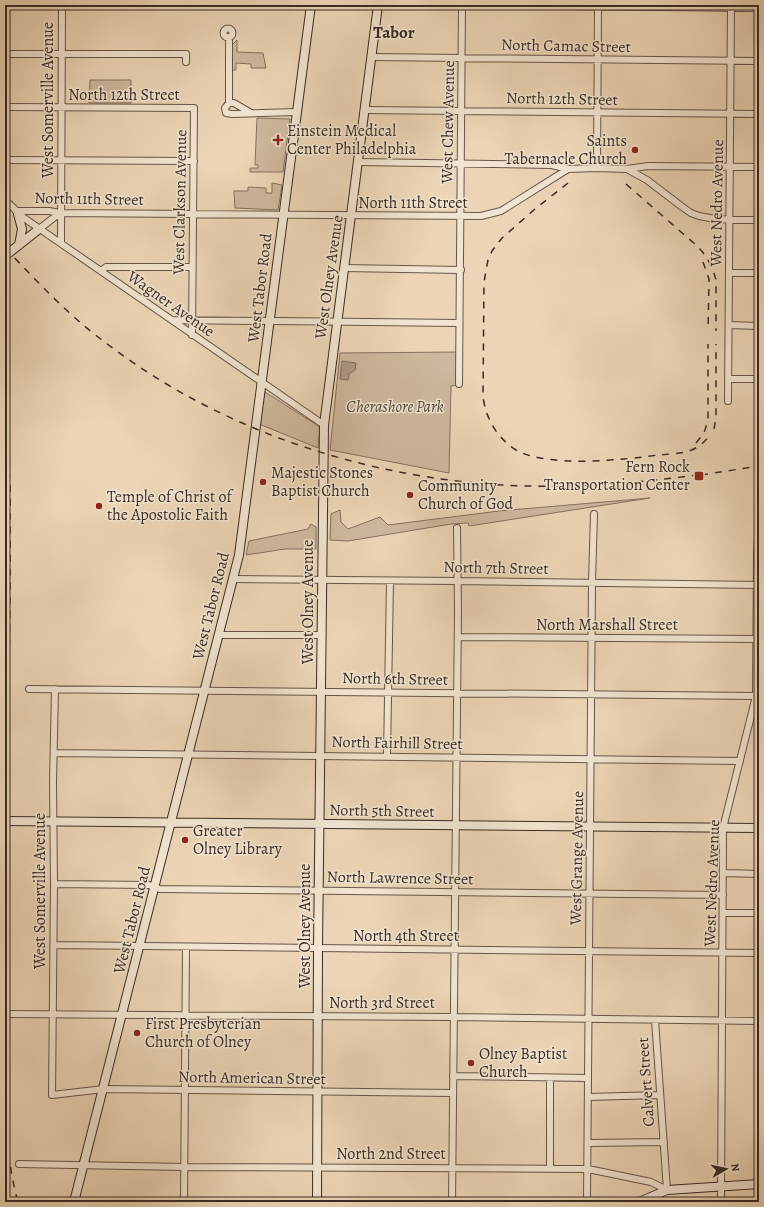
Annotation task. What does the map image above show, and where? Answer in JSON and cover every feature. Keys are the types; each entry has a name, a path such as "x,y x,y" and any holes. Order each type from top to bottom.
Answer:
{"street":[{"name":"West Somerville Avenue","path":"61,243 60,160 62,5"},
{"name":"West Tabor Road","path":"74,1202 104,1089 154,886 172,822 242,538 311,5"},
{"name":"West Olney Avenue","path":"317,1202 319,1016 318,949 324,425 378,5"},
{"path":"455,5 731,6 759,8"},
{"name":"West Chew Avenue","path":"459,384 462,217 462,5"},
{"path":"597,168 598,6"},
{"name":"West Nedro Avenue","path":"728,401 731,6"},
{"path":"229,37 229,103 225,108 225,111 228,114 297,112"},
{"path":"5,54 186,54 186,62"},
{"name":"North Camac Street","path":"372,57 759,61"},
{"path":"229,103 234,103 251,113"},
{"name":"North 12th Street","path":"5,107 194,108"},
{"name":"West Clarkson Avenue","path":"192,335 194,108"},
{"name":"North 12th Street","path":"365,110 759,114"},
{"path":"5,160 194,161"},
{"path":"358,162 552,165 568,169 627,169 648,166 759,167"},
{"name":"North 11th Street","path":"17,212 49,211 60,213 481,216 501,211 568,169"},
{"path":"627,169 647,180 691,213 710,218 759,220"},
{"name":"Wagner Avenue","path":"5,200 17,212 39,229 324,425"},
{"path":"17,212 22,229 19,245"},
{"path":"5,256 60,213"},
{"path":"101,271 106,267 192,267"},
{"path":"344,268 460,270"},
{"path":"729,273 759,273"},
{"path":"172,320 460,323"},
{"path":"729,326 759,326"},
{"path":"728,379 759,379"},
{"name":"West Grange Avenue","path":"587,1202 592,582 594,514"},
{"name":"West Nedro Avenue","path":"721,1202 724,873 723,828 758,697 757,639 759,520"},
{"path":"435,1202 452,1202 458,637 457,528"},
{"name":"North 7th Street","path":"232,579 758,585"},
{"path":"387,756 390,581"},
{"path":"219,635 322,635"},
{"name":"North Marshall Street","path":"458,637 757,639"},
{"name":"North 6th Street","path":"29,688 758,697"},
{"name":"West Somerville Avenue","path":"52,1094 54,753 56,689"},
{"name":"North Fairhill Street","path":"54,753 591,758 740,761"},
{"name":"North 5th Street","path":"5,821 759,828"},
{"path":"724,873 759,874"},
{"name":"North Lawrence Street","path":"54,884 149,885 160,889 723,895"},
{"path":"723,913 759,913"},
{"name":"North 4th Street","path":"54,946 759,953"},
{"path":"184,1202 186,948"},
{"name":"North 3rd Street","path":"5,1014 759,1021"},
{"name":"Calvert Street","path":"655,1020 667,1190"},
{"path":"454,1076 588,1078"},
{"path":"550,1078 550,1169"},
{"name":"North American Street","path":"52,1094 104,1089 453,1093"},
{"path":"588,1097 660,1095"},
{"path":"588,1143 664,1142"},
{"name":"North 2nd Street","path":"19,1164 184,1167 588,1169 651,1182 667,1190 759,1184"},
{"path":"640,1202 667,1190"}],"green space":[{"path":"237,40 237,52 263,53 266,68 251,68 251,64 236,63 236,70 230,70 231,46"},
{"path":"90,80 131,80 131,103 89,103"},
{"path":"257,118 290,119 283,172 250,172 250,168 258,168 258,165 255,165"},
{"path":"272,183 282,185 278,210 235,208 234,191 248,191 248,187 266,188 266,193 272,193"},
{"name":"Cherashore Park","path":"458,352 458,385 451,386 449,473 330,450 340,353"},
{"path":"265,392 320,427 318,448 259,424"},
{"path":"650,498 469,526 468,523 451,524 348,541 330,540 331,514 340,510 341,522 348,529 380,517 388,525 499,511"},
{"path":"311,524 316,527 316,549 285,549 246,555 249,541 308,529"}],"shaded area":[{"path":"342,361 356,363 355,370 349,374 348,380 340,379"}],"railway":[{"path":"568,183 502,238 492,251 488,260 484,282 483,397 484,405 490,420 503,440 516,450 530,456 566,461 625,459 681,453 692,450 704,442 710,435"},
{"path":"626,184 696,245 708,261 716,280 716,331"},
{"path":"5,248 76,319 140,367 180,392 222,414 266,433 310,449 402,473 480,483 573,486 635,482 697,475"},
{"path":"703,262 709,279 708,331"},
{"path":"696,443 704,433 708,420 708,344"},
{"path":"714,429 716,418 716,344"},
{"path":"5,401 10,486 5,1072"},
{"path":"701,475 759,466"},
{"path":"5,1083 9,1158 18,1202"}],"place":[{"name":"Einstein Medical Center Philadelphia","path":"278,140"},
{"name":"Saints Tabernacle Church","path":"635,150"},
{"name":"Fern Rock Transportation Center","path":"699,476"},
{"name":"Majestic Stones Baptist Church","path":"263,482"},
{"name":"Community Church of God","path":"410,495"},
{"name":"Temple of Christ of the Apostolic Faith","path":"99,506"},
{"name":"Greater Olney Library","path":"185,840"},
{"name":"First Presbyterian Church of Olney","path":"137,1033"},
{"name":"Olney Baptist Church","path":"471,1063"}],"district":[{"name":"Tabor","path":"394,32"}]}
